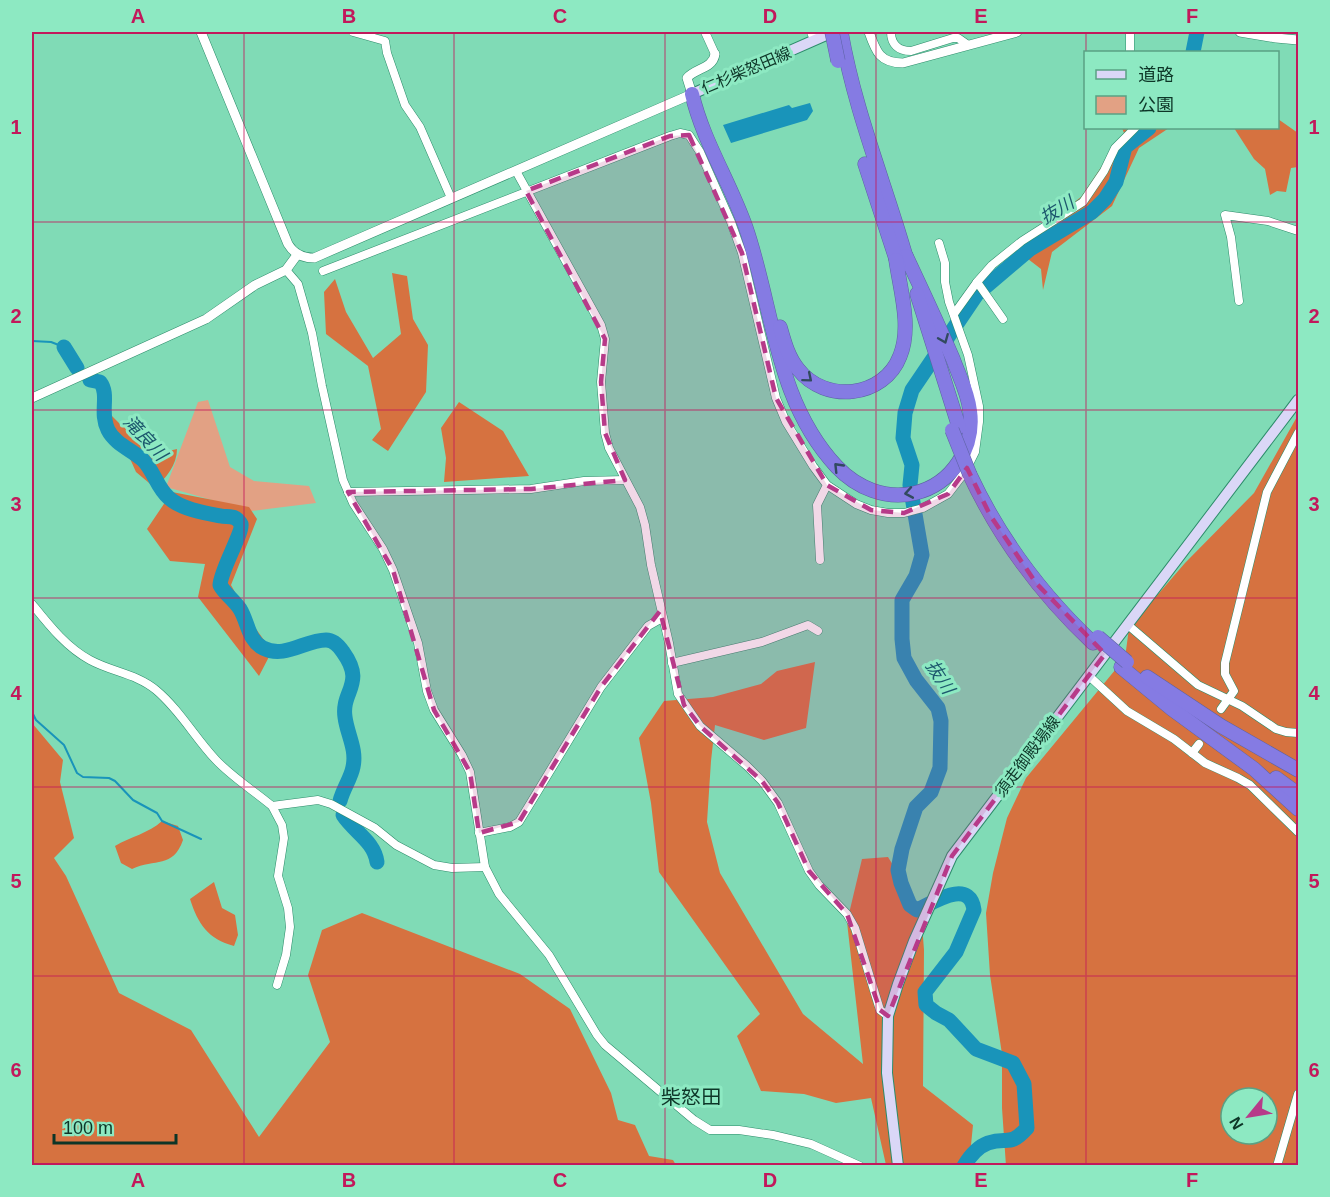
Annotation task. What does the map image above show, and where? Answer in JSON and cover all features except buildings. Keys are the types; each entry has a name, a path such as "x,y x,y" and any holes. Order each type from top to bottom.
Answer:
{"highway":[{"path":"832,32 841,60 858,140 926,321 941,385 973,473 1025,555 1057,597 1095,640 1172,709 1254,769 1299,809"},
{"path":"841,32 841,60"},
{"path":"692,93 707,115 745,200 763,254 786,347 798,369 806,378 827,390 850,392 874,385 893,368 900,356 904,330 901,258"},
{"path":"692,93 698,118 736,202 746,230 777,353 792,397 816,441 839,469 861,486 888,495 903,495 930,488 951,473 964,453 969,439 971,420 968,399 954,363 926,321 901,258"},
{"path":"1124,664 1221,726 1299,770"},
{"path":"1153,693 1299,794"},
{"path":"1221,726 1299,759"}],"main road":[{"name":"仁杉柴怒田線","path":"692,93 813,36 832,32"},
{"name":"須走御殿場線","path":"898,1166 887,1073 888,1017 898,984 952,856 1299,400"}],"street":[{"path":"201,32 288,243 297,255 306,258 314,258 692,93 687,78 689,74 715,60 716,54 705,32"},
{"path":"353,32 385,41 405,105 420,127 451,198"},
{"path":"870,32 877,52 884,59 893,63 903,63 1017,32"},
{"path":"891,32 894,44 904,51 953,38 958,38 968,45"},
{"path":"1130,32 1130,51"},
{"path":"1240,32 1299,40"},
{"path":"954,314 992,265 1022,241 1083,202 1104,171 1115,148 1134,129"},
{"path":"322,271 670,136 680,133 689,135 700,152 742,253 776,398 786,422 827,485 856,504 871,510 904,513 923,508 948,494 958,483 975,452 978,437 979,406 968,355 945,282 945,263 939,243"},
{"path":"516,171 601,325 605,339 601,382 604,433 609,448 640,507 678,694 700,726 762,781 778,803 809,871 847,914 855,928 880,1010 888,1017"},
{"path":"1239,301 1231,237 1225,215 1268,221 1299,231"},
{"path":"32,398 206,320 255,285 286,270 297,255"},
{"path":"286,270 298,284 312,333 343,480 393,570 418,643 427,691 434,710 470,772 485,867 500,894 549,956 605,1045 694,1120 710,1130 750,1132 811,1144 860,1166"},
{"path":"978,285 1003,319"},
{"path":"1221,709 1234,691 1225,674 1225,663 1267,492 1299,433"},
{"path":"348,492 531,489 584,481 625,480"},
{"path":"820,560 817,505 827,485"},
{"path":"32,604 60,638 79,654 93,662 142,679 157,691 218,763 272,806 282,825 284,838 278,876 288,908 290,927 286,955 277,985"},
{"path":"479,833 510,827 519,822 601,687 648,626 662,618"},
{"path":"672,663 762,642 808,625 818,631"},
{"path":"1128,625 1192,680 1276,729 1299,733"},
{"path":"1089,676 1127,711 1174,739 1211,767 1250,785 1299,832"},
{"path":"1192,753 1199,744"},
{"path":"272,806 318,800 331,804 375,828 396,845 434,865 452,868 485,867"},
{"path":"1278,1166 1299,1094"}],"highlighted area":[{"path":"689,135 742,253 776,398 827,485 871,510 904,513 948,494 967,468 990,515 1036,583 1105,654 952,856 888,1016 880,1010 847,914 809,871 778,803 762,781 700,726 684,705 660,611 601,687 519,822 479,833 470,772 434,710 393,570 348,492 531,489 625,480 605,433 601,382 605,339 526,191 670,136"}],"green space":[{"path":"208,400 230,467 254,481 309,486 316,503 251,511 166,487 198,402"}],"shaded area":[{"path":"1279,120 1298,133 1298,167 1291,168 1286,192 1277,191 1270,195 1265,169 1254,159 1235,129 1279,129"},
{"path":"1122,129 1168,129 1139,148 1112,206 1052,252 1043,290 1041,269 1019,252 1035,232 1081,197 1124,133"},
{"path":"392,273 407,276 413,319 428,345 426,392 388,451 372,440 381,429 368,366 326,334 324,292 335,279 346,312 373,358 401,334"},
{"path":"459,402 503,431 529,476 444,482 446,458 441,428"},
{"path":"111,415 123,427 132,426 147,456 177,449 177,455 170,471 155,488 136,472 127,452 110,431 108,419"},
{"path":"1298,415 1298,1165 1006,1166 1002,1108 1002,1054 990,975 986,913 1007,818 1026,778 1125,658 1129,628 1185,563 1254,493"},
{"path":"172,492 249,507 257,519 231,585 253,625 272,651 259,676 198,597 205,564 170,561 147,529"},
{"path":"815,662 806,728 764,740 715,725 707,822 720,873 803,1014 863,1064 847,922 862,859 888,857 921,911 924,950 923,1086 973,1125 969,1165 886,1165 871,1098 836,1103 804,1094 761,1091 737,1036 760,1014 659,872 651,803 639,738 664,701 713,697 761,684 777,671"},
{"path":"32,723 63,760 60,782 74,838 54,858 66,876 119,993 191,1030 259,1137 330,1042 308,975 322,930 362,913 520,974 570,1009 611,1093 618,1120 635,1125 649,1156 673,1160 676,1165 32,1165"},
{"path":"162,821 178,826 183,840 174,855 169,859 132,869 121,863 115,846 151,829"},
{"path":"214,882 222,908 235,915 238,935 234,946 217,939 205,929 190,899"}],"water":[{"path":"810,103 813,111 807,120 731,143 723,125 789,105 792,108"}],"waterway":[{"name":"抜川","path":"1193,51 1197,32"},
{"name":"抜川","path":"964,1166 980,1147 995,1141 1012,1140 1027,1128 1024,1084 1013,1063 976,1049 949,1020 926,1005 925,992 956,952 974,910 971,900 966,895 950,895 917,910 910,905 898,870 902,849 916,807 931,792 940,768 941,721 938,708 916,680 904,658 902,600 916,576 922,555 910,485 912,465 903,438 905,413 912,390 977,294 1030,249 1092,212 1105,199 1116,182 1125,147 1148,129"},
{"name":"滝良川","path":"32,341 51,342 64,347"},
{"name":"滝良川","path":"64,347 77,368"},
{"name":"滝良川","path":"90,380 100,382 103,387 104,417 111,435 143,460 169,498 187,508 233,517 241,524 220,585 240,609 251,636 258,645 271,651 279,651 329,640 338,646 350,663 353,680 346,700 345,717 354,760 340,801"},
{"path":"32,712 36,720 64,745 77,773 83,777 109,778 115,781 133,800 157,813 162,821 201,839"},
{"name":"滝良川","path":"343,815 368,842 377,862"}],"district":[{"name":"柴怒田","path":"691,1097"}]}
